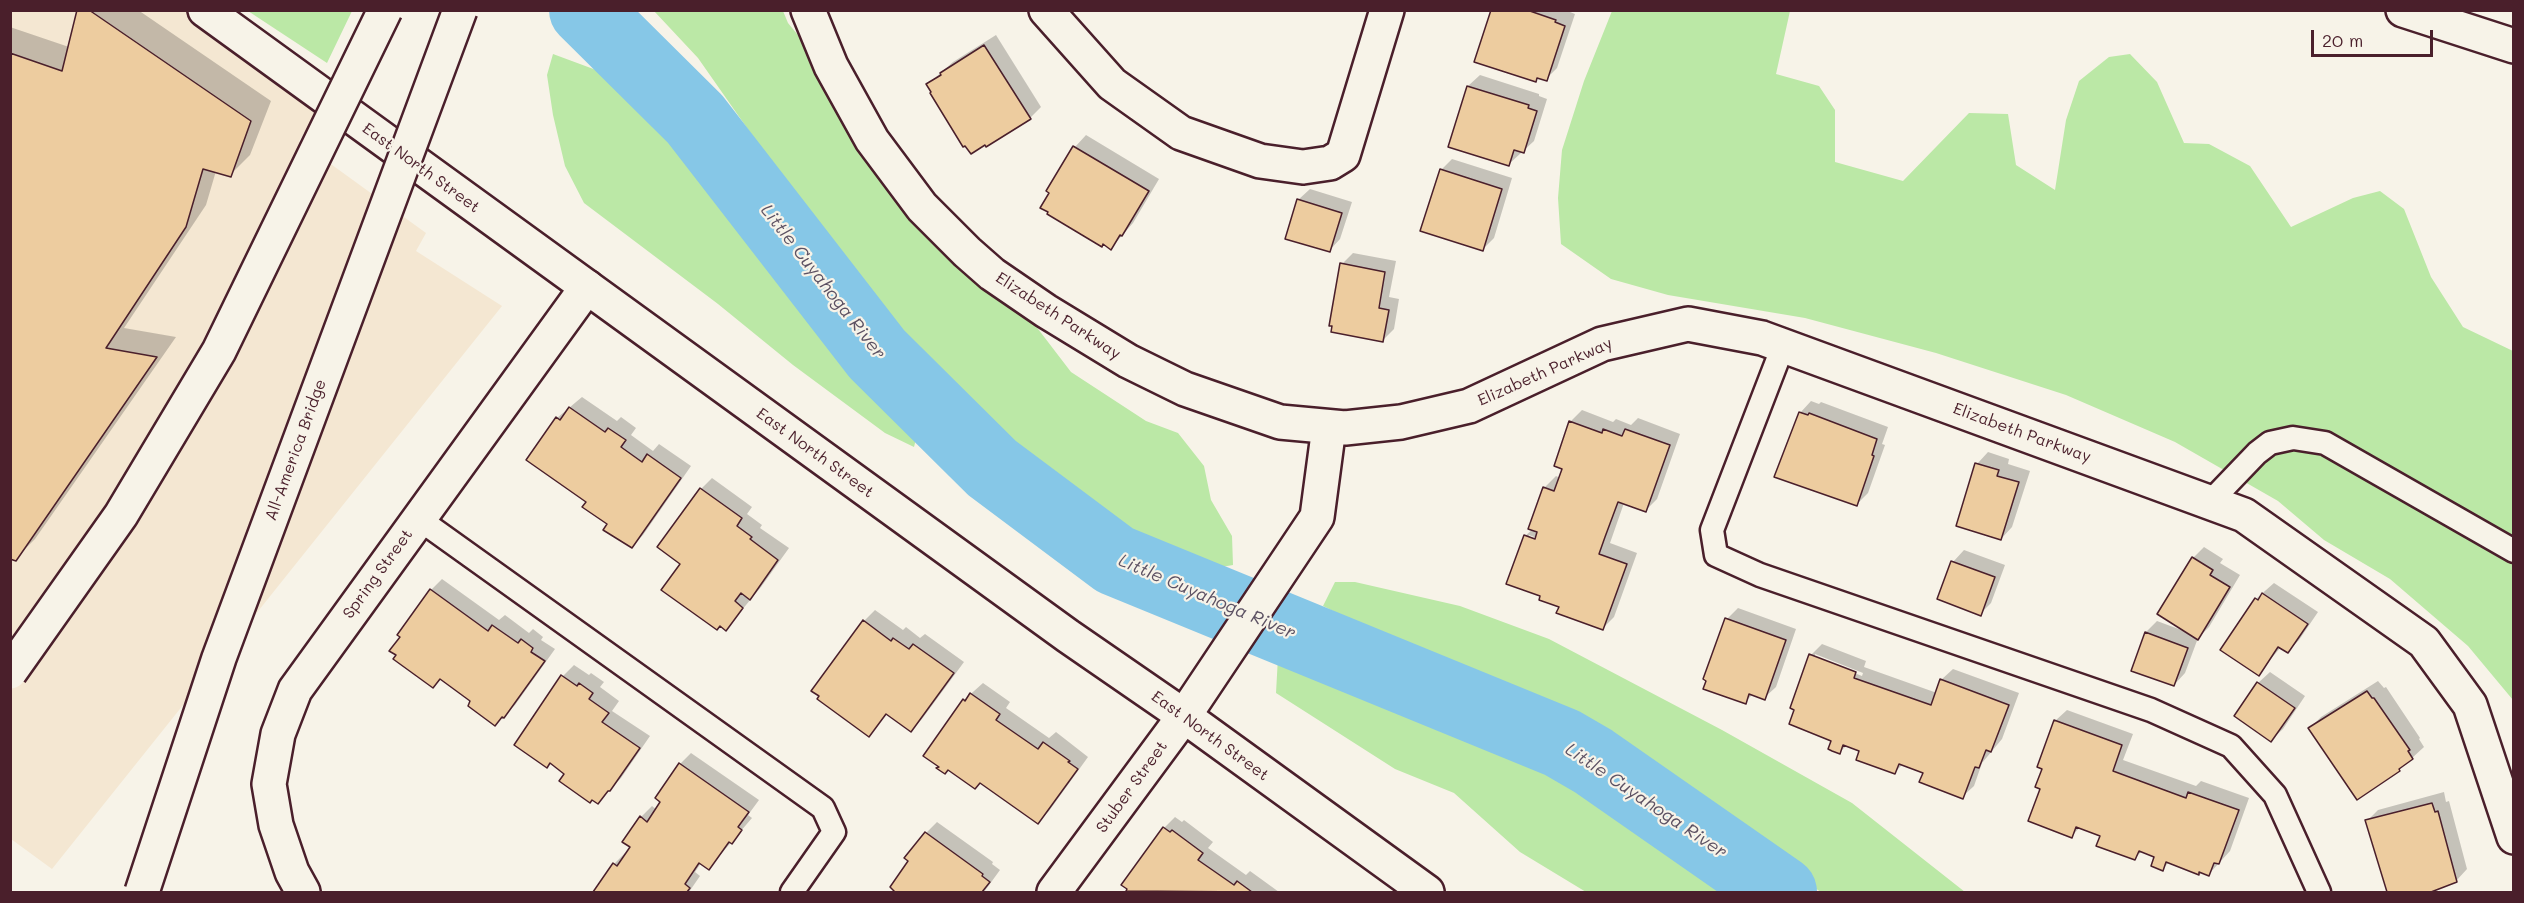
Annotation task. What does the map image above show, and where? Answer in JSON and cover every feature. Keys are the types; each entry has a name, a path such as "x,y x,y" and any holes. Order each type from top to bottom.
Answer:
{"street":[{"name":"East North Street","path":"205,10 1068,636 1184,716 1426,892"},
{"path":"10,672 121,515 219,351 385,10"},
{"name":"All-America Bridge","path":"142,892 219,658 460,10"},
{"name":"Elizabeth Parkway","path":"808,10 831,66 872,140 922,207 992,274 1128,361 1185,389 1280,423 1345,428 1401,422 1469,406 1602,344 1688,324 1762,338 2244,515 2424,642 2470,705 2514,837"},
{"path":"1046,10 1112,84 1181,133 1260,161 1303,167 1330,163 1343,155 1387,10"},
{"path":"2403,10 2514,46"},
{"name":"Spring Street","path":"303,892 292,872 276,825 269,784 278,734 295,690 586,287"},
{"name":"Stuber Street","path":"1054,892 1184,716 1317,517 1329,427"}],"lane":[{"path":"1783,346 1712,530 1716,555 1760,575 2151,710 2231,746 2275,795 2319,892"},
{"path":"2210,502 2257,453 2270,443 2293,438 2325,443 2514,551"},
{"path":"419,519 823,808 834,832 792,892"}],"shaded area":[{"path":"11,11 205,11 326,98 299,141 426,233 416,251 502,306 52,869 11,839"}],"green space":[{"path":"248,11 352,11 327,63"},
{"path":"654,11 783,11 788,23 999,278 1071,372 1146,421 1178,433 1204,466 1211,500 1232,536 1233,565 1210,569 1131,549 979,433 928,366 843,280 773,179 754,138 698,58"},
{"path":"1612,11 1790,11 1776,74 1819,86 1835,110 1835,162 1903,181 1969,113 2008,114 2016,165 2055,190 2066,120 2079,81 2109,57 2130,54 2157,82 2184,143 2209,144 2250,166 2291,227 2353,198 2380,191 2404,209 2431,277 2463,327 2513,351 2513,700 2468,646 2390,579 2324,540 2278,501 2175,442 2066,395 1936,353 1805,318 1668,295 1611,279 1561,244 1558,198 1562,150 1584,81"},
{"path":"553,54 615,77 671,110 708,158 744,213 766,260 855,370 894,405 909,422 916,439 914,447 885,433 793,365 718,304 584,203 565,166 553,115 547,75"},
{"path":"1335,582 1355,582 1460,606 1549,639 1722,730 1852,803 1965,892 1821,892 1645,784 1531,704 1396,646 1323,606"},
{"path":"1278,657 1324,670 1423,704 1534,748 1602,784 1656,830 1747,892 1586,892 1520,852 1454,793 1395,769 1276,693"}],"building":[{"path":"77,10 89,10 251,121 231,177 203,169 186,227 106,348 157,357 16,561 10,559 10,53 62,71"},
{"path":"1491,10 1527,10 1556,20 1555,22 1565,26 1547,81 1537,78 1536,82 1474,62"},
{"path":"984,45 1031,119 971,154 965,146 963,147 926,84"},
{"path":"1467,86 1529,105 1528,108 1537,111 1524,153 1514,150 1509,166 1448,147"},
{"path":"1073,146 1149,191 1111,250 1103,244 1102,247 1040,208 1049,193 1046,191"},
{"path":"1440,169 1502,189 1483,251 1420,231"},
{"path":"1297,199 1342,213 1330,252 1285,239"},
{"path":"1340,263 1385,272 1379,308 1389,310 1383,342 1331,332 1332,326 1329,326"},
{"path":"569,407 605,432 608,428 626,440 621,447 642,462 647,454 681,478 632,548 603,530 607,524 582,507 586,502 526,460 556,417 560,420"},
{"path":"1799,412 1808,415 1809,413 1877,439 1872,455 1874,456 1857,506 1774,477"},
{"path":"1569,421 1602,433 1603,429 1622,436 1625,429 1670,445 1646,512 1618,502 1605,537 1599,554 1627,564 1603,630 1556,613 1559,607 1539,600 1540,596 1506,584 1524,535 1535,539 1537,532 1528,529 1543,487 1554,491 1562,469 1554,466"},
{"path":"1975,463 1999,470 1997,476 2019,482 2001,540 1956,526"},
{"path":"700,488 742,518 737,526 778,560 750,600 741,593 735,601 743,608 726,631 720,626 717,630 661,590 680,564 657,547"},
{"path":"2192,557 2213,570 2210,575 2230,587 2198,640 2157,614"},
{"path":"1951,561 1995,577 1981,616 1937,599"},
{"path":"430,589 488,631 492,625 518,643 521,639 533,648 531,652 545,661 504,718 502,717 495,726 468,706 470,701 440,679 433,688 393,659 396,655 389,651 400,637 397,635"},
{"path":"2262,593 2308,624 2288,653 2278,647 2259,676 2220,650 2255,598 2258,600"},
{"path":"1725,618 1786,640 1765,700 1749,694 1746,704 1703,689 1706,681 1703,679"},
{"path":"863,620 891,641 893,638 909,649 913,644 954,673 911,732 886,714 869,737 817,699 819,696 811,691"},
{"path":"2145,632 2188,648 2174,686 2131,671"},
{"path":"1809,654 1856,672 1854,678 1931,705 1940,679 2009,705 1991,752 1986,750 1979,768 1975,767 1963,799 1919,782 1923,773 1899,764 1895,774 1856,760 1859,751 1843,745 1840,754 1832,751 1828,749 1831,741 1789,724 1794,710 1790,708"},
{"path":"561,675 577,686 579,683 593,693 589,699 609,713 602,722 640,748 610,791 598,804 592,800 590,803 559,781 564,774 550,763 547,768 514,745"},
{"path":"2257,682 2295,708 2271,742 2234,716"},
{"path":"2367,691 2410,750 2408,751 2413,759 2399,769 2400,771 2357,800 2308,728"},
{"path":"970,693 1000,714 996,720 1038,749 1043,742 1078,769 1038,824 980,783 975,789 948,770 945,774 923,756 963,699 965,701"},
{"path":"2054,720 2122,745 2113,771 2186,798 2188,792 2239,810 2219,864 2214,863 2209,876 2199,872 2199,875 2166,862 2163,871 2151,866 2154,857 2139,851 2135,860 2096,846 2100,836 2076,827 2072,838 2028,821 2040,789 2035,787 2042,769 2037,767"},
{"path":"679,763 749,812 738,827 742,830 732,844 729,842 709,870 699,863 685,884 690,888 687,892 593,892 613,863 617,866 630,847 622,842 640,816 647,822 660,802 655,798"},
{"path":"2432,803 2435,812 2438,811 2457,882 2431,892 2387,892 2365,820"},
{"path":"1163,827 1170,832 1172,830 1203,853 1198,860 1234,885 1237,881 1252,892 1126,891 1127,889 1121,885"},
{"path":"925,832 983,874 982,876 990,882 982,892 895,892 890,887 908,861 904,858"}],"waterway":[{"name":"Little Cuyahoga River","path":"585,10 695,119 877,354 992,468 1115,560 1562,743 1593,761 1781,892"}]}
